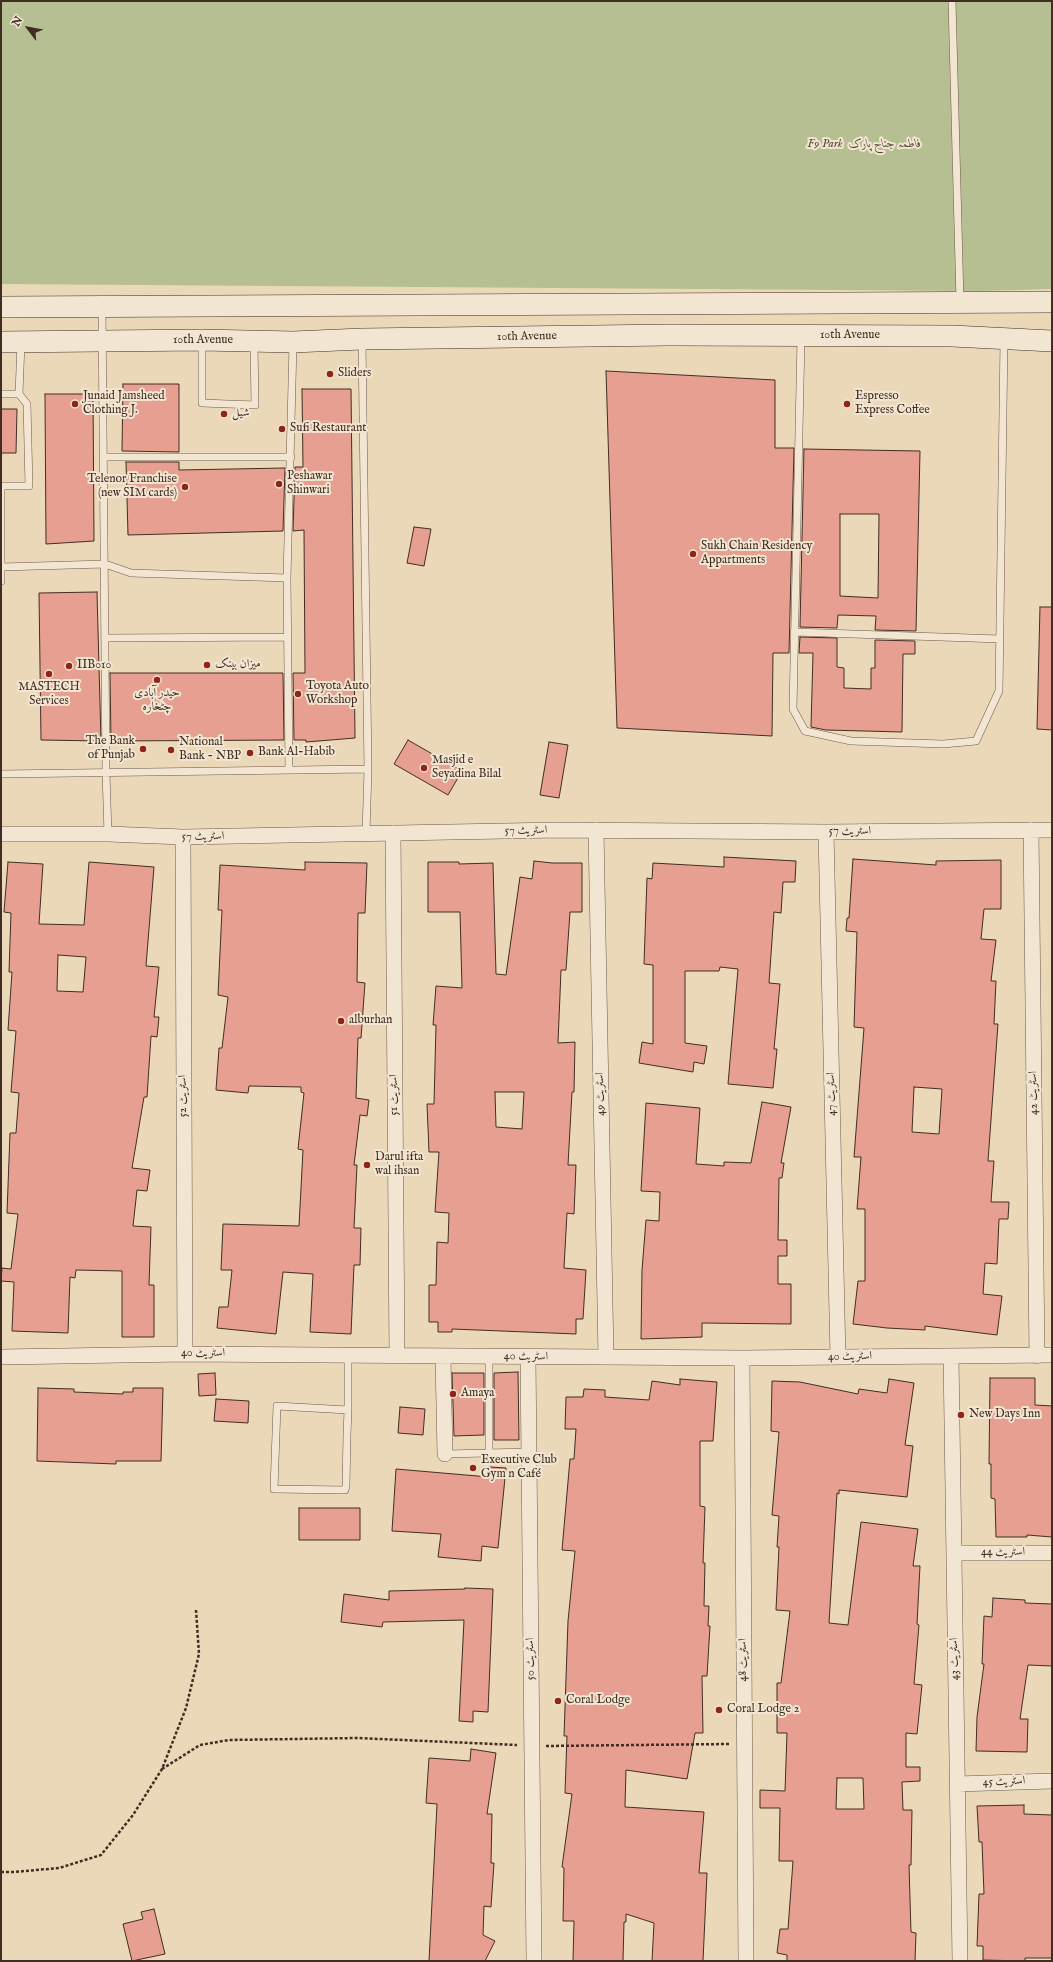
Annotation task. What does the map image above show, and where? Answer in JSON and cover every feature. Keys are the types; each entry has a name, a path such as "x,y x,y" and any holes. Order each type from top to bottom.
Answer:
{"main road":[{"path":"1,307 551,304 960,304 1052,302"},
{"path":"551,304 551,337"},
{"name":"10th Avenue","path":"11,342 202,340 293,342 362,339 801,335 952,336 1052,341"}],"street":[{"name":"اسٹریٹ 57","path":"1,834 108,834 182,837 596,830 826,832 1052,830"},
{"name":"اسٹریٹ 49","path":"596,830 606,1357"},
{"name":"اسٹریٹ 42","path":"1031,830 1037,1356"},
{"name":"اسٹریٹ 47","path":"826,832 838,1357"},
{"name":"اسٹریٹ 51","path":"393,833 397,1356"},
{"name":"اسٹریٹ 52","path":"182,837 185,1354"},
{"name":"اسٹریٹ 40","path":"1,1357 185,1354 742,1358 1052,1356"},
{"name":"اسٹریٹ 43","path":"952,1356 960,1961"},
{"path":"443,1357 445,1454"},
{"name":"اسٹریٹ 50","path":"528,1357 534,1961"},
{"name":"اسٹریٹ 48","path":"742,1358 746,1961"},
{"name":"اسٹریٹ 44","path":"954,1553 1052,1553"},
{"name":"اسٹریٹ 45","path":"957,1784 1052,1781"}],"lane":[{"path":"952,1 960,304"},
{"path":"102,306 106,773 108,834"},
{"path":"801,335 792,709 805,731 858,741 943,744 976,741 999,691 1004,338"},
{"path":"362,339 368,769 366,833"},
{"path":"202,340 202,403 255,406 254,341"},
{"path":"1,581 1,486 29,486 27,404 19,394 11,342"},
{"path":"289,770 287,578 293,342"},
{"path":"1,394 19,394"},
{"path":"104,457 290,457"},
{"path":"2,567 105,564 131,573 287,578"},
{"path":"794,632 1000,639"},
{"path":"106,638 288,637"},
{"path":"1,774 368,769"},
{"path":"348,1356 348,1410 345,1490 274,1490 278,1406 348,1410"},
{"path":"489,1356 489,1453"},
{"path":"445,1454 528,1452"}],"path":[{"path":"1,1872 59,1868 101,1855 134,1815 162,1770 186,1708 199,1654 196,1610"},
{"path":"162,1770 200,1745 229,1740 357,1738 532,1746 744,1744"}],"green space":[{"name":"فاطمہ جناح پارک","path":"1,1 1052,1 1052,289 979,291 1,284"}],"building":[{"name":"Sukh Chain Residency Appartments","path":"606,371 775,380 775,448 794,448 789,653 773,653 772,736 617,728"},
{"path":"123,384 179,384 179,452 122,451"},
{"path":"302,389 351,389 355,738 306,742 306,740 294,740 293,673 305,673 304,530 293,531 295,467 303,467"},
{"path":"45,394 93,394 94,541 46,544"},
{"path":"1,409 17,409 16,453 1,453"},
{"path":"804,449 920,451 916,631 875,630 876,616 838,615 837,628 800,627","holes":["840,514 879,514 878,598 840,596"]},
{"path":"126,462 179,462 179,470 285,468 283,531 128,535"},
{"path":"414,527 431,529 424,566 407,563"},
{"name":"IIB010","path":"97,592 101,741 41,740 39,593"},
{"path":"1040,607 1052,607 1052,730 1037,729"},
{"path":"800,637 837,638 837,667 844,668 844,688 871,689 871,668 875,668 875,640 915,641 915,654 903,654 902,732 826,730 811,727 813,653 799,653"},
{"path":"110,673 283,673 284,740 111,741"},
{"path":"408,740 462,771 448,795 394,764"},
{"path":"549,742 568,745 559,798 540,795"},
{"path":"724,857 796,861 795,882 783,882 781,913 774,912 769,983 780,984 774,1049 777,1049 773,1088 728,1084 738,969 720,967 719,971 685,971 685,1043 707,1046 704,1064 694,1062 693,1072 639,1063 642,1042 653,1044 653,965 644,964 647,878 652,879 653,863 724,867"},
{"path":"853,859 936,865 936,861 1001,860 1001,909 984,909 981,939 996,940 991,981 996,981 994,1024 998,1024 988,1161 994,1161 991,1202 1009,1202 1008,1219 999,1219 997,1264 985,1263 983,1294 1002,1296 997,1335 925,1326 925,1330 853,1324 858,1281 865,1281 865,1209 857,1209 861,1157 854,1157 864,1028 854,1027 857,932 846,931 847,918 849,918","holes":["914,1087 942,1089 939,1134 912,1132"]},
{"path":"534,861 552,863 582,863 582,912 570,912 566,970 561,970 558,1043 575,1042 574,1092 572,1092 568,1165 576,1165 574,1214 567,1213 564,1268 586,1270 583,1319 576,1319 576,1334 452,1329 452,1332 438,1332 438,1322 429,1322 429,1285 436,1285 437,1242 448,1243 449,1213 435,1212 439,1152 429,1152 427,1104 434,1104 436,1025 433,1025 436,986 462,988 460,912 428,912 428,862 459,862 459,864 493,863 496,974 506,975 520,877 532,879","holes":["495,1092 524,1092 522,1129 496,1127"]},
{"path":"8,862 43,864 39,924 84,925 89,862 154,867 146,966 159,967 154,1017 159,1017 157,1037 151,1036 147,1097 144,1097 132,1168 150,1170 147,1191 137,1190 133,1226 151,1227 149,1285 154,1285 154,1337 122,1337 122,1271 76,1270 75,1278 70,1277 68,1333 12,1331 14,1282 1,1281 2,1268 11,1269 18,1214 7,1213 10,1133 16,1133 19,1093 11,1092 16,1031 8,1030 12,972 9,972 11,913 4,912","holes":["58,955 86,957 83,992 57,991"]},
{"path":"305,862 367,863 365,913 358,913 357,982 365,983 361,1038 358,1038 356,1098 369,1100 367,1116 360,1115 354,1165 357,1165 354,1228 361,1228 360,1265 354,1265 351,1334 310,1332 313,1274 283,1272 276,1334 217,1328 219,1307 228,1307 232,1270 221,1270 223,1224 299,1226 303,1150 298,1149 304,1093 301,1092 301,1087 249,1086 248,1093 216,1090 219,1048 222,1048 228,997 218,995 222,910 218,910 220,865 305,870"},
{"path":"762,1102 791,1107 781,1163 784,1163 782,1178 779,1178 778,1240 787,1240 787,1256 778,1256 778,1284 791,1284 791,1324 702,1323 702,1337 641,1339 642,1270 646,1220 659,1221 660,1192 641,1191 646,1103 700,1108 696,1164 724,1166 724,1162 751,1163"},
{"path":"518,1372 519,1440 494,1440 494,1373"},
{"path":"215,1373 216,1395 199,1396 198,1374"},
{"path":"452,1373 484,1373 484,1435 454,1436"},
{"path":"990,1378 1035,1378 1035,1405 1052,1406 1052,1537 1027,1535 1027,1537 996,1537 995,1499 991,1498 991,1464 989,1464"},
{"path":"680,1379 717,1382 713,1441 700,1441 700,1506 705,1507 703,1563 705,1563 704,1606 709,1606 708,1626 710,1626 707,1676 702,1676 703,1733 695,1733 687,1779 626,1770 625,1807 704,1812 699,1873 707,1873 703,1961 652,1961 654,1923 626,1914 626,1922 624,1922 623,1961 573,1961 574,1921 563,1921 564,1868 562,1867 572,1794 565,1793 567,1736 564,1736 568,1621 575,1551 562,1550 570,1459 574,1459 576,1429 565,1429 566,1397 583,1397 584,1389 605,1390 605,1397 649,1400 652,1381 680,1385"},
{"path":"889,1379 914,1383 905,1445 913,1446 907,1497 839,1490 839,1494 837,1493 829,1623 848,1625 861,1522 918,1529 913,1566 920,1566 917,1624 919,1625 914,1684 922,1685 917,1734 906,1733 906,1767 920,1767 920,1781 902,1782 903,1810 912,1810 911,1865 909,1865 911,1932 916,1933 915,1961 787,1961 787,1955 777,1953 780,1929 788,1929 793,1861 779,1861 780,1808 760,1808 760,1790 785,1791 787,1733 777,1733 777,1683 781,1683 790,1611 776,1610 779,1516 772,1515 779,1432 771,1431 772,1381 800,1382 858,1394 859,1389 887,1393","holes":["837,1778 863,1778 864,1809 836,1809"]},
{"path":"38,1388 74,1389 74,1392 123,1394 123,1392 133,1392 133,1388 163,1388 161,1461 116,1461 116,1464 37,1461"},
{"path":"216,1399 249,1401 248,1423 214,1421"},
{"path":"400,1407 425,1409 423,1435 398,1433"},
{"path":"490,1467 506,1468 498,1548 482,1546 481,1561 438,1557 441,1534 392,1531 396,1469 489,1477"},
{"path":"299,1508 360,1508 360,1540 299,1540"},
{"path":"465,1588 493,1589 488,1712 473,1711 473,1722 459,1721 464,1620 383,1622 382,1627 341,1622 344,1594 389,1600 389,1591"},
{"path":"993,1598 1025,1600 1025,1603 1052,1604 1052,1666 1028,1665 1020,1719 1028,1719 1027,1752 976,1751 977,1717 984,1664 982,1664 984,1616 992,1617"},
{"path":"471,1749 496,1753 487,1814 492,1814 491,1863 494,1863 491,1907 484,1906 483,1935 495,1941 485,1961 429,1961 437,1804 426,1803 429,1758 470,1761"},
{"path":"1024,1805 1024,1814 1052,1815 1052,1958 1025,1958 1025,1961 983,1960 983,1946 977,1946 979,1894 984,1894 982,1842 979,1842 977,1806"},
{"path":"154,1909 165,1954 132,1961 123,1924 143,1919 141,1912"}],"place":[{"name":"Sliders","path":"330,374"},
{"name":"Junaid Jamsheed Clothing J.","path":"75,404"},
{"name":"Espresso Express Coffee","path":"847,404"},
{"name":"شیل","path":"224,414"},
{"name":"Sufi Restaurant","path":"282,429"},
{"name":"Peshawar Shinwari","path":"279,484"},
{"name":"Telenor Franchise (new SIM cards)","path":"185,487"},
{"name":"Sukh Chain Residency Appartments","path":"693,554"},
{"name":"میزان بینک","path":"207,665"},
{"name":"IIB010","path":"69,666"},
{"name":"MASTECH Services","path":"49,674"},
{"name":"حیدر آبادی چٹخارہ","path":"157,680"},
{"name":"Toyota Auto Workshop","path":"298,694"},
{"name":"The Bank of Punjab","path":"143,749"},
{"name":"National Bank - NBP","path":"171,750"},
{"name":"Bank Al-Habib","path":"250,753"},
{"name":"Masjid e Seyadina Bilal","path":"424,768"},
{"name":"alburhan","path":"341,1021"},
{"name":"Darul ifta wal ihsan","path":"367,1165"},
{"name":"Amaya","path":"453,1394"},
{"name":"New Days Inn","path":"961,1415"},
{"name":"Executive Club Gym n Café","path":"473,1468"},
{"name":"Coral Lodge","path":"558,1701"},
{"name":"Coral Lodge 2","path":"719,1710"}],"park label":[{"name":"F9 Park","path":"825,145"}]}
